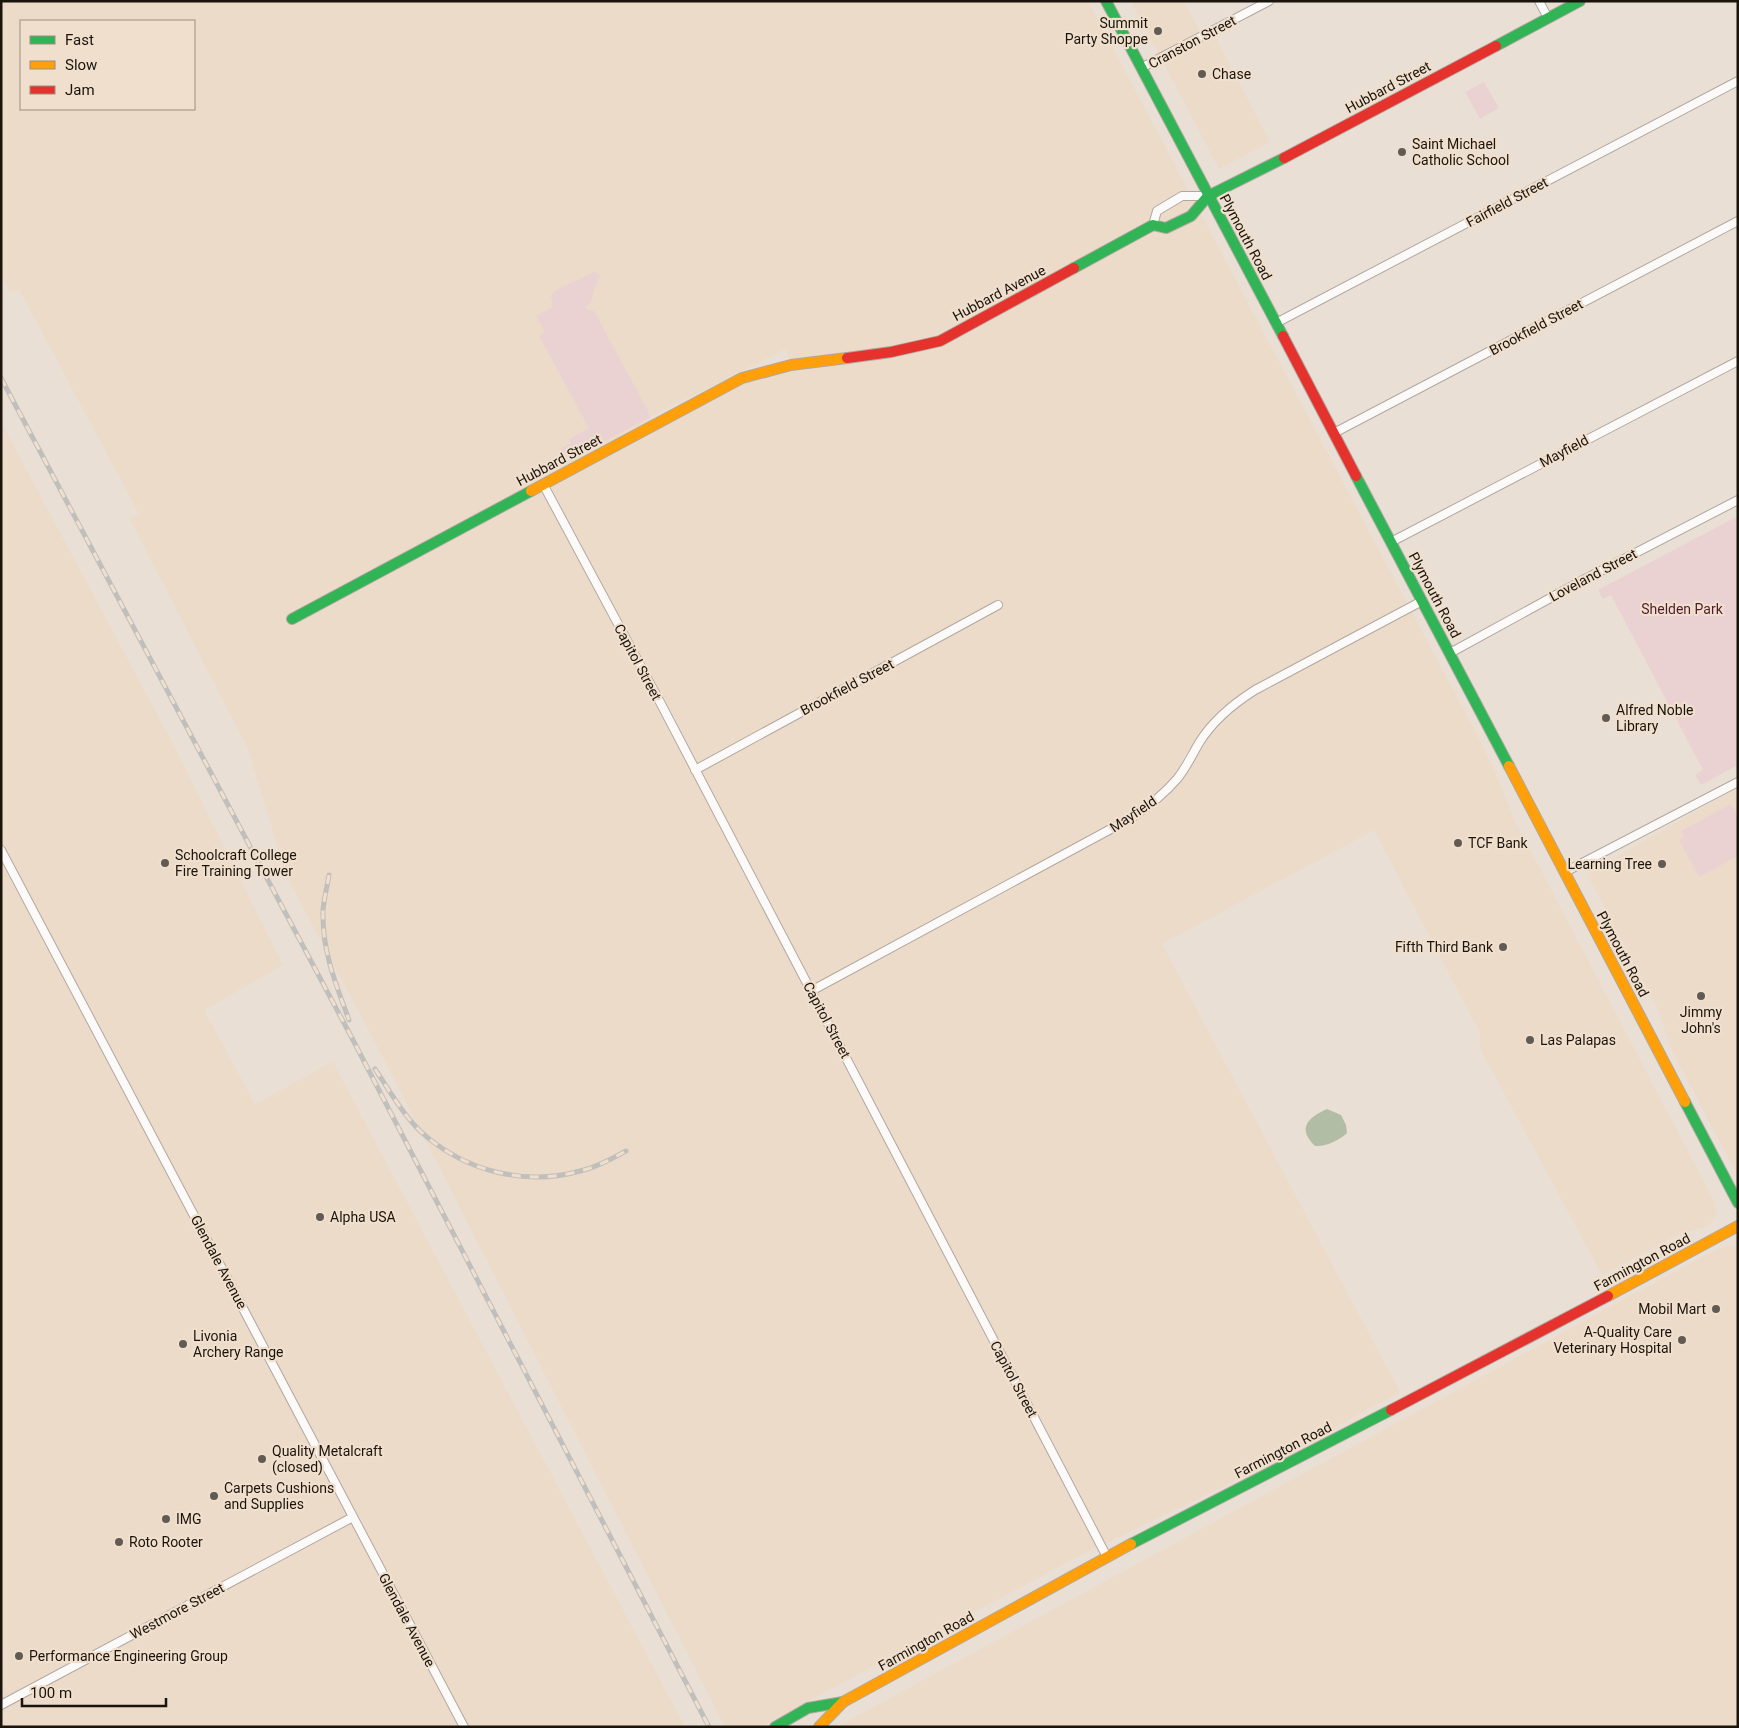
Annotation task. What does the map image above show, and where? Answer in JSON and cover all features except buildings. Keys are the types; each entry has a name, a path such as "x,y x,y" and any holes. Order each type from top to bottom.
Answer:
{"main road":[{"name":"Plymouth Road","path":"1106,1 1738,1203"},
{"name":"Hubbard Street","path":"1208,196 1331,134 1580,1"},
{"name":"Hubbard Avenue","path":"849,357 910,349 940,341 1153,225 1166,228 1190,216 1208,196"},
{"name":"Hubbard Street","path":"292,619 742,378 782,366 849,357"},
{"name":"Farmington Road","path":"819,1727 843,1702 1108,1557 1504,1352 1738,1226"},
{"name":"Farmington Road","path":"774,1727 808,1708 843,1702"}],"street":[{"name":"Cranston Street","path":"1141,68 1269,1"},
{"path":"1539,1 1548,18"},
{"name":"Fairfield Street","path":"1276,323 1738,81"},
{"name":"Hubbard Avenue","path":"1153,225 1157,211 1182,196 1208,196"},
{"name":"Brookfield Street","path":"1334,433 1738,221"},
{"name":"Mayfield","path":"1392,542 1738,361"},
{"name":"Capitol Street","path":"543,484 1108,1557"},
{"name":"Loveland Street","path":"1450,653 1577,583 1738,500"},
{"name":"Mayfield","path":"811,991 1133,817 1152,803 1177,779 1190,762 1208,730 1237,701 1422,601"},
{"name":"Brookfield Street","path":"695,770 998,605"},
{"path":"1565,872 1738,782"},
{"name":"Glendale Avenue","path":"1,850 464,1727"},
{"name":"Westmore Street","path":"1,1705 353,1517"}],"shaded area":[{"path":"1,1 1088,1 1476,733 1493,767 1514,819 1715,1203 1717,1215 1705,1227 1679,1234 1602,1275 1482,1052 1480,1033 1374,830 1162,944 1400,1392 1237,1480 1073,1559 760,1727 725,1727 383,1057 291,885 248,749 130,519 139,514 19,289 10,293 1,276","holes":["786,349 793,371 757,379 741,385 658,430 650,417"]},
{"path":"1131,1 1184,1 1202,36 1212,31 1270,142 1219,169"},
{"path":"1,422 172,742 283,965 204,1010 255,1104 333,1062 685,1727 1,1727"},
{"path":"1738,787 1738,1177 1671,1048 1658,1009 1587,874"},
{"path":"1327,1109 1341,1115 1346,1125 1347,1133 1332,1143 1315,1146 1306,1134 1307,1124 1310,1119"},
{"path":"1732,1245 1738,1246 1738,1727 837,1727 1715,1250"}],"green space":[{"path":"1484,82 1499,108 1480,119 1465,92"},
{"path":"594,272 600,276 593,292 591,303 585,306 587,310 594,311 650,417 570,460 564,457 560,449 571,443 569,439 589,428 539,336 545,332 536,316 553,307 551,296 554,291"},
{"name":"Shelden Park","path":"1738,516 1738,765 1701,785 1695,775 1703,770 1611,595 1603,599 1598,590"},
{"path":"1731,804 1738,817 1738,856 1699,877 1679,840 1684,837 1681,831"}],"railway":[{"path":"1,378 353,1040 709,1727"},
{"path":"329,875 323,910 323,925 330,966 349,1020"},
{"path":"375,1069 402,1109 420,1131 456,1157 476,1166 518,1176 562,1175 606,1162 626,1151"}],"traffic: fast":[{"path":"1106,1 1283,336"},
{"path":"1496,46 1580,1"},
{"path":"1074,268 1153,225 1166,228 1191,216 1208,196 1284,158"},
{"path":"1356,476 1509,766"},
{"path":"292,619 531,491"},
{"path":"1685,1102 1738,1203"},
{"path":"1131,1544 1391,1410"},
{"path":"775,1727 808,1708 843,1702"}],"traffic: slow":[{"path":"531,491 742,378 791,365 847,358"},
{"path":"1509,766 1685,1102"},
{"path":"1608,1296 1738,1226"},
{"path":"819,1727 843,1702 1131,1544"}],"traffic: jam":[{"path":"1284,158 1496,46"},
{"path":"847,358 891,352 940,341 1074,268"},
{"path":"1283,336 1356,476"},
{"path":"1391,1410 1608,1296"}],"place":[{"name":"Summit Party Shoppe","path":"1158,31"},
{"name":"Chase","path":"1202,74"},
{"name":"Saint Michael Catholic School","path":"1402,152"},
{"name":"Alfred Noble Library","path":"1606,718"},
{"name":"TCF Bank","path":"1458,843"},
{"name":"Schoolcraft College Fire Training Tower","path":"165,863"},
{"name":"Learning Tree","path":"1662,864"},
{"name":"Fifth Third Bank","path":"1503,947"},
{"name":"Jimmy John's","path":"1701,996"},
{"name":"Las Palapas","path":"1530,1040"},
{"name":"Alpha USA","path":"320,1217"},
{"name":"Mobil Mart","path":"1716,1309"},
{"name":"A-Quality Care Veterinary Hospital","path":"1682,1340"},
{"name":"Livonia Archery Range","path":"183,1344"},
{"name":"Quality Metalcraft (closed)","path":"262,1459"},
{"name":"Carpets Cushions and Supplies","path":"214,1496"},
{"name":"IMG","path":"166,1519"},
{"name":"Roto Rooter","path":"119,1542"},
{"name":"Performance Engineering Group","path":"19,1656"}]}
